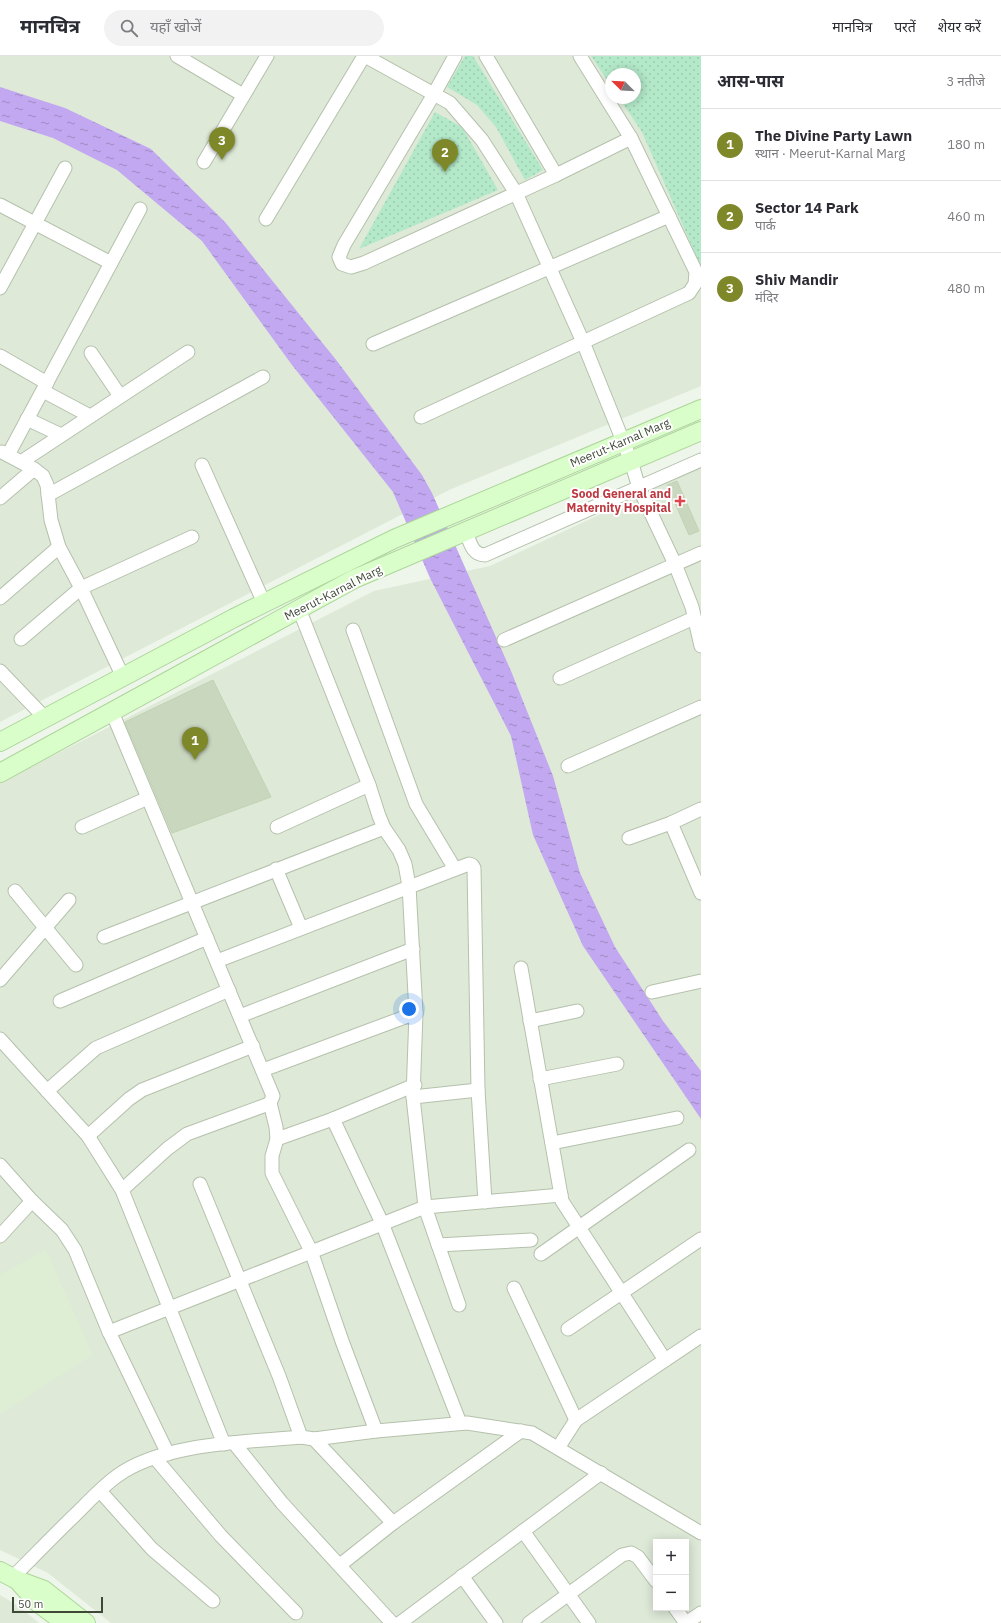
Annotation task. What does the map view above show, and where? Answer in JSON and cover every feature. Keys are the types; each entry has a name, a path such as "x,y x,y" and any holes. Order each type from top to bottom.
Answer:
{"street":[{"path":"177,56 243,95"},
{"path":"204,162 266,56"},
{"path":"266,219 364,56 450,102 482,140 516,193 583,342 631,461 639,488 675,564 692,606 701,646"},
{"path":"455,56 344,245 339,257 342,264 351,267 364,263 556,175 631,138"},
{"path":"486,56 556,175"},
{"path":"421,417 689,293 695,284 696,272 631,138 580,56"},
{"path":"0,288 65,168"},
{"path":"0,205 111,263"},
{"path":"123,677 81,588 59,547 51,520 47,485 42,476 34,469 4,453 27,419 45,387 140,209"},
{"path":"373,344 669,216"},
{"path":"21,462 188,352"},
{"path":"91,353 120,396"},
{"path":"0,356 90,416"},
{"path":"48,495 263,377"},
{"name":"Meerut-Karnal Marg","path":"0,742 264,603 394,540 701,409"},
{"path":"27,419 61,435"},
{"name":"Meerut-Karnal Marg","path":"0,773 354,579 701,431"},
{"path":"463,533 474,552 479,555 485,555 701,460"},
{"path":"202,465 264,603"},
{"path":"0,498 34,469"},
{"path":"20,639 81,588 192,537"},
{"path":"0,598 59,547"},
{"path":"504,640 701,553"},
{"path":"299,609 369,785 384,828 399,850 405,864 410,886 416,1013 414,1091 425,1207 460,1304"},
{"path":"560,678 694,618"},
{"path":"353,630 416,804 455,869"},
{"path":"140,668 150,691"},
{"path":"0,671 45,718"},
{"path":"568,766 701,707"},
{"path":"112,712 273,1093 270,1103 276,1126 277,1139 272,1156 272,1173 311,1251 342,1341 376,1431"},
{"path":"276,827 369,785"},
{"path":"82,827 148,798"},
{"path":"629,838 671,823 701,809"},
{"path":"671,823 701,893"},
{"path":"104,937 384,828"},
{"path":"217,961 468,864 472,865 474,868 478,1090 485,1202"},
{"path":"276,869 300,928"},
{"path":"15,891 76,965"},
{"path":"0,980 69,900"},
{"path":"60,1001 207,938"},
{"path":"240,1016 413,949"},
{"path":"521,968 562,1201 665,1360"},
{"path":"652,992 701,981"},
{"path":"47,1091 96,1048 229,990"},
{"path":"530,1021 577,1011"},
{"path":"263,1070 416,1013"},
{"path":"0,1038 88,1136 122,1190 169,1307 229,1444 392,1623"},
{"path":"88,1136 129,1099 142,1090 253,1046"},
{"path":"540,1079 617,1064"},
{"path":"277,1139 414,1091 478,1090"},
{"path":"122,1190 167,1149 187,1134 270,1103"},
{"path":"552,1143 677,1118"},
{"path":"333,1119 382,1224 460,1424"},
{"path":"541,1254 689,1150"},
{"path":"0,1165 32,1201 62,1230 75,1250 109,1332 168,1454"},
{"path":"200,1184 279,1376 307,1438 393,1523"},
{"path":"109,1332 425,1207 561,1195"},
{"path":"0,1236 32,1201"},
{"path":"568,1329 701,1239"},
{"path":"438,1245 531,1240"},
{"path":"514,1288 576,1420"},
{"path":"558,1448 576,1420 701,1336"},
{"path":"6,1575 118,1475 136,1465 155,1458 201,1446 467,1423 532,1433 701,1533"},
{"path":"340,1565 393,1523 521,1431"},
{"path":"155,1458 221,1536 296,1613"},
{"path":"400,1623 601,1473"},
{"path":"100,1491 142,1540 213,1601"},
{"path":"523,1531 589,1623"},
{"path":"529,1623 622,1556 631,1553 638,1557 653,1577"},
{"path":"6,1575 37,1602 65,1623"},
{"path":"6,1575 44,1590 86,1623"},
{"path":"462,1576 496,1623"},
{"path":"677,1611 686,1623 701,1613"}],"shaded area":[{"path":"0,56 701,56 701,386 449,490 0,722"},
{"path":"701,467 701,1623 111,1623 48,1573 0,1550 0,783 374,591 490,566"},
{"path":"46,1249 93,1355 0,1414 0,1275"},
{"path":"0,1595 18,1606 39,1623 0,1623"}],"green space":[{"path":"465,56 473,56 543,170 525,180 496,127 477,105 447,87"},
{"path":"591,56 701,56 701,267 642,132 623,104 641,104 641,68 605,68 605,77"},
{"path":"435,112 462,127 498,190 359,249"}],"water":[{"path":"0,87 65,108 151,149 225,222 337,361 422,475 432,493 511,671 553,776 580,873 615,947 663,1021 701,1071 701,1119 583,946 533,835 511,736 430,578 393,492 292,365 202,241 117,170 53,138 0,121"}],"building":[{"path":"677,481 699,531 689,535 667,485"},
{"path":"213,680 271,797 172,833 125,722"}],"place":[{"name":"Shiv Mandir","path":"222,160"},
{"name":"Sector 14 Park","path":"445,172"},
{"name":"Sood General and Maternity Hospital","path":"680,501"},
{"name":"The Divine Party Lawn","path":"195,760"}]}
